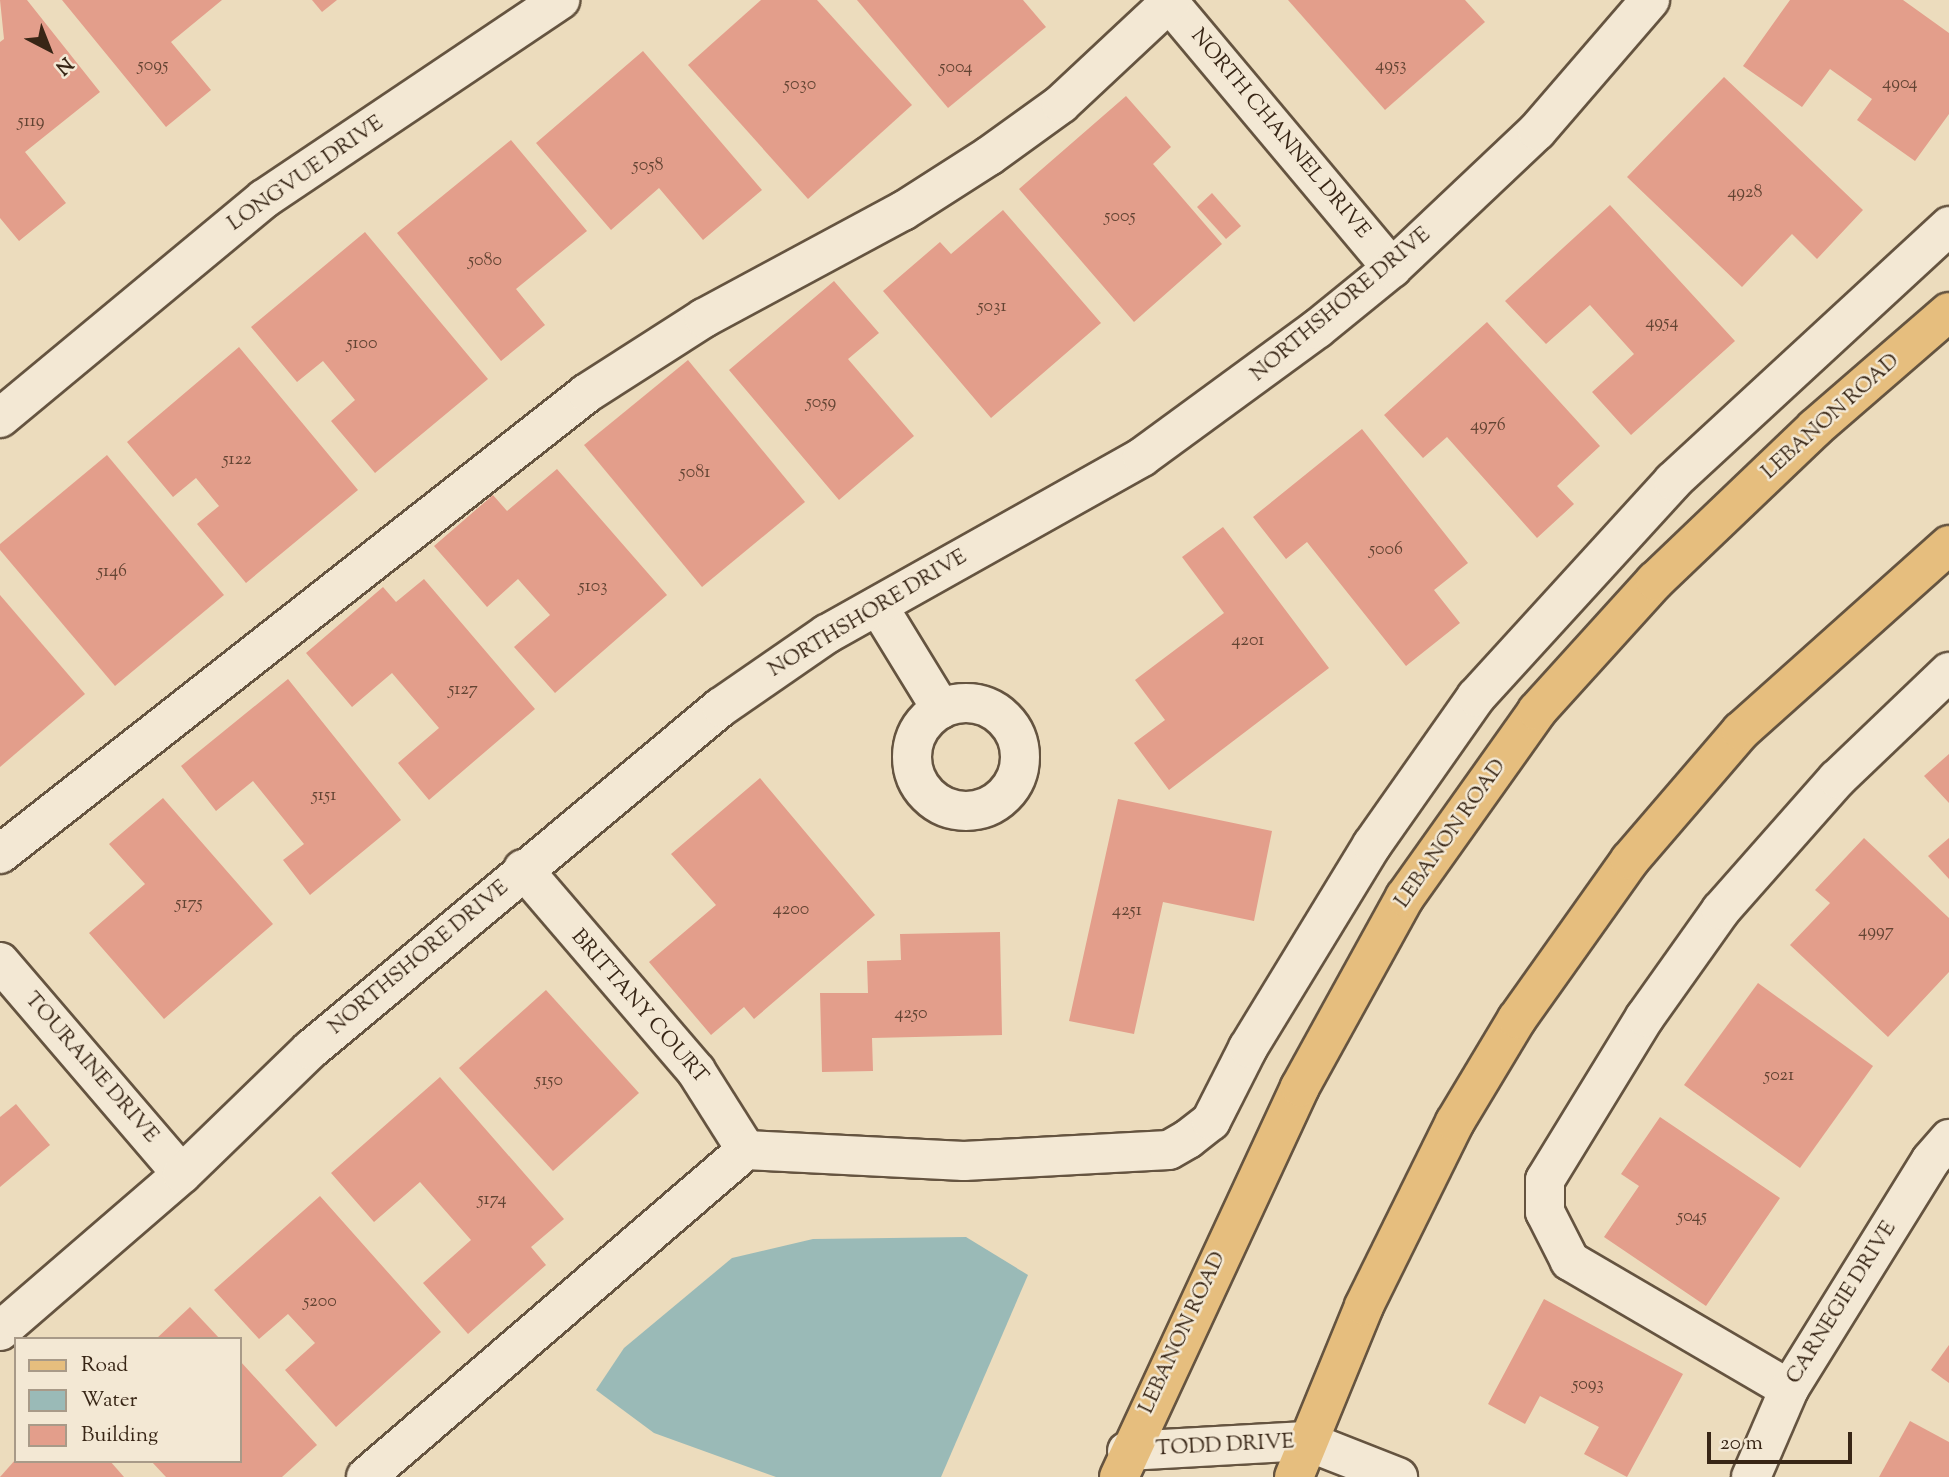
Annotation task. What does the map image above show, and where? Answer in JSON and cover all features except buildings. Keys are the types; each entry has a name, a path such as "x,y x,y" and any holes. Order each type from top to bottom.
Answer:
{"main road":[{"name":"LEBANON ROAD","path":"1123,1464 1300,1087 1392,921 1537,711 1655,581 1815,428 1949,312"},
{"path":"1294,1477 1306,1441 1364,1306 1455,1122 1517,1019 1630,860 1741,731 1949,545"}],"street":[{"name":"LONGVUE DRIVE","path":"0,418 264,199 560,0"},
{"name":"NORTHSHORE DRIVE","path":"0,1331 182,1174 310,1050 523,869 721,707 827,634 1142,457 1258,375 1392,268 1537,131 1650,0"},
{"name":"NORTH CHANNEL DRIVE","path":"1169,1 1392,268"},
{"path":"0,854 587,393 704,318 904,211 989,156 1061,104 1169,1"},
{"path":"366,1477 746,1150 964,1161 1169,1150 1211,1121 1248,1048 1371,845 1476,697 1673,481 1949,226"},
{"path":"878,606 942,709"},
{"path":"1789,1389 1570,1262 1545,1212 1545,1180 1645,1017 1721,910 1837,779 1949,672"},
{"name":"BRITTANY COURT","path":"523,869 696,1071 746,1150"},
{"name":"TOURAINE DRIVE","path":"0,962 182,1174"},
{"name":"CARNEGIE DRIVE","path":"1751,1477 1789,1389 1931,1160 1949,1139"},
{"name":"TODD DRIVE","path":"1123,1464 1306,1441 1398,1477"},
{"name":"TODD DRIVE","path":"1123,1464 1158,1477"}],"water":[{"path":"966,1237 1028,1275 941,1477 776,1477 654,1433 596,1390 624,1348 732,1258 813,1239"}]}
